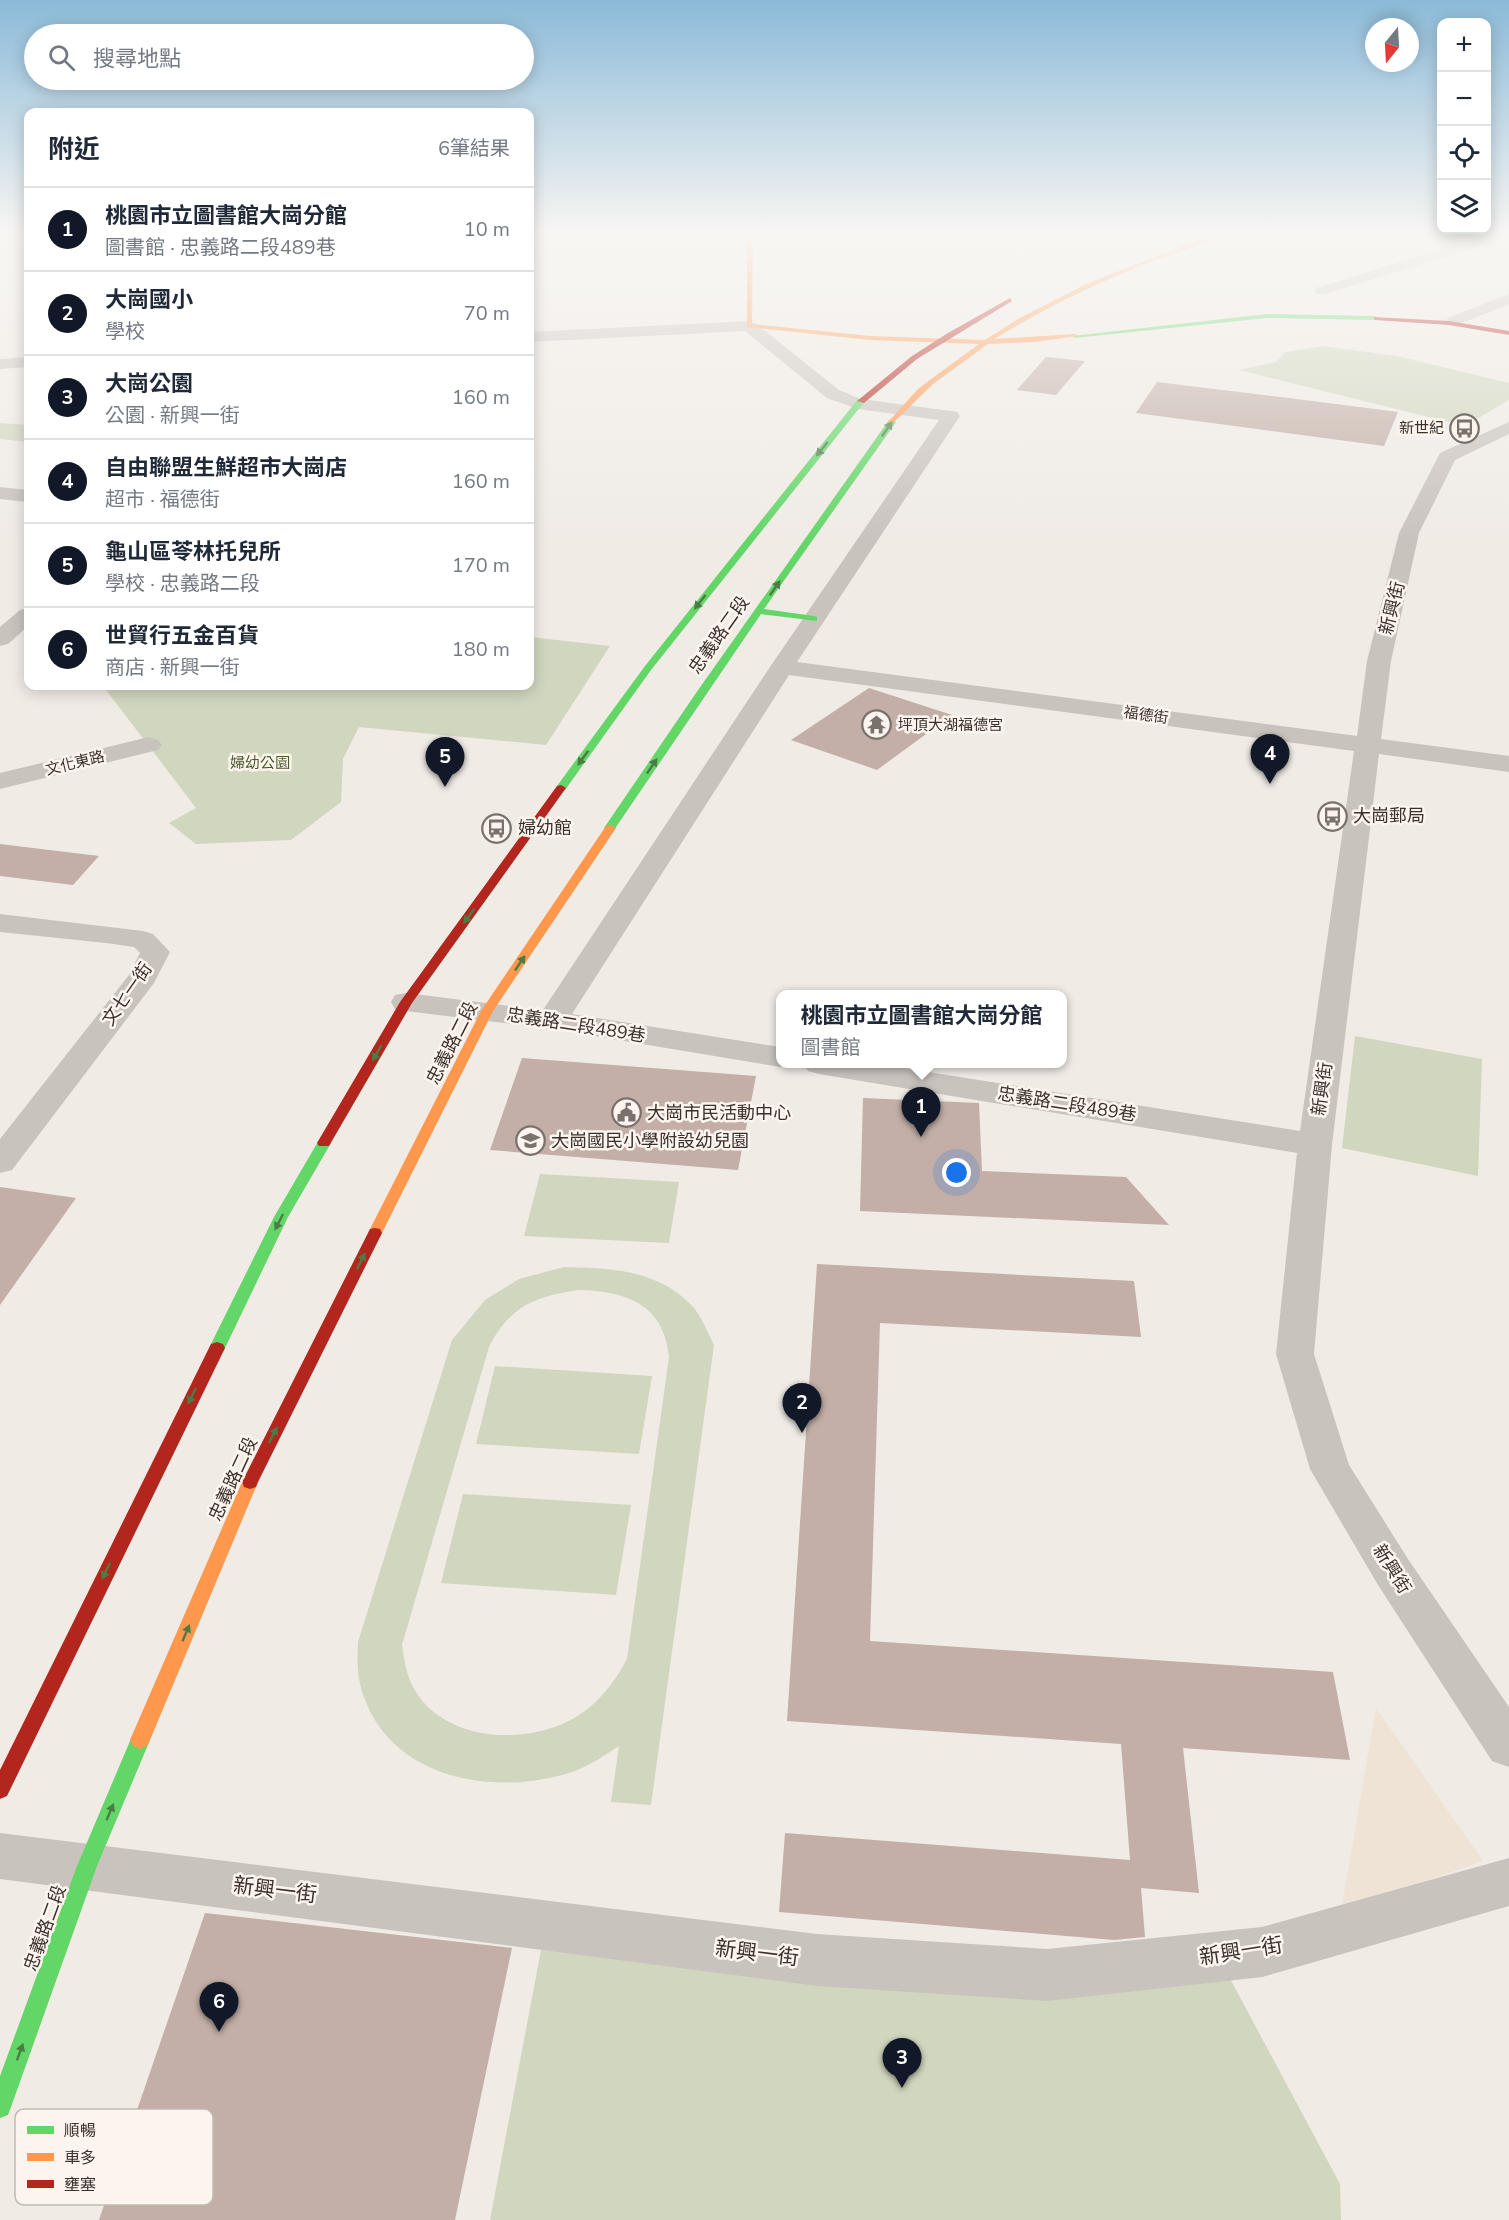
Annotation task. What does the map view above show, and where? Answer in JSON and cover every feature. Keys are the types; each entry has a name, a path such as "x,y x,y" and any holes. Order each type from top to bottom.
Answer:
{"main road":[{"path":"832,335 865,338 1032,341 1092,335"},
{"name":"忠義路二段","path":"0,1791 281,1217 406,1002 648,668 858,404 892,372 947,335"},
{"name":"忠義路二段","path":"0,2107 87,1866 252,1478 488,1011 699,695 902,408 939,373 993,335"},
{"path":"759,611 814,619"}],"street":[{"path":"534,338 592,335"},
{"path":"552,1020 782,667 951,416 858,404 833,393 760,335"},
{"path":"0,364 24,362"},
{"name":"新興街","path":"1509,427 1447,457 1409,533 1379,661 1315,1144 1295,1354 1330,1469 1393,1572 1509,1746"},
{"path":"0,494 24,496"},
{"path":"0,639 24,618"},
{"name":"福德街","path":"782,667 1509,764"},
{"name":"文化東路","path":"0,765 142,737 0,781"},
{"name":"文七一街","path":"0,923 143,940 155,952 142,977 0,1162"},
{"name":"忠義路二段489巷","path":"406,1002 552,1020 776,1056"},
{"name":"忠義路二段489巷","path":"844,1068 1315,1144"},
{"name":"新興一街","path":"0,1856 817,1960 1047,1975 1262,1952 1509,1882"}],"green space":[{"path":"1323,346 1397,356 1509,383 1509,400 1465,426 1239,370 1276,362 1285,352"},
{"path":"0,423 24,425 24,442 0,439"},
{"name":"婦幼公園","path":"534,637 610,646 546,745 359,727 343,759 341,802 291,840 196,844 169,823 196,808 106,690 534,690"},
{"path":"1355,1036 1482,1059 1478,1176 1342,1148"},
{"path":"540,1174 679,1182 669,1243 524,1236"},
{"path":"564,1267 617,1270 651,1279 681,1295 694,1308 714,1345 651,1805 611,1802 619,1746 575,1771 546,1779 515,1782 483,1781 453,1776 424,1765 399,1748 379,1726 364,1697 360,1683 358,1642 452,1340 485,1300 519,1279","holes":["578,1290 627,1298 640,1304 651,1313 666,1339 669,1357 627,1659 599,1699 576,1717 556,1727 533,1733 510,1735 486,1734 463,1728 442,1718 425,1704 410,1680 402,1645 489,1347 506,1322 515,1313 536,1300"]},
{"path":"495,1366 652,1376 639,1454 476,1444"},
{"path":"463,1494 631,1505 616,1595 441,1583"},
{"path":"541,1950 1046,1992 1227,1973 1340,2184 1341,2220 490,2220"}],"shaded area":[{"path":"1376,1708 1483,1861 1341,1911"}],"building":[{"path":"1046,357 1085,361 1056,395 1017,390"},
{"path":"1157,382 1398,412 1384,446 1136,413"},
{"name":"坪頂大湖福德宮","path":"869,688 952,715 877,770 791,740"},
{"path":"0,844 99,856 73,885 0,876"},
{"name":"大崗市民活動中心","path":"522,1058 756,1076 738,1170 490,1150"},
{"path":"863,1098 979,1103 982,1171 1126,1177 1169,1225 860,1211"},
{"path":"0,1187 76,1198 0,1305"},
{"path":"817,1264 1134,1281 1141,1337 880,1323 870,1641 1333,1672 1350,1760 1183,1748 1199,1893 1141,1888 1145,1937 1114,1940 779,1912 785,1833 1130,1860 1121,1744 787,1721"},
{"path":"205,1913 512,1948 455,2220 99,2220 104,2205 213,2205 213,2109 137,2109"}],"traffic: fast":[{"path":"1075,336 1088,335"},
{"path":"561,788 648,668 861,401"},
{"path":"610,828 699,695 892,422"},
{"path":"759,611 814,619"},
{"path":"217,1348 281,1217 324,1143"},
{"path":"0,2107 87,1866 140,1740"}],"traffic: slow":[{"path":"825,335 953,342 1035,340 1075,336"},
{"path":"892,422 914,397 939,376 998,335"},
{"path":"375,1233 487,1011 610,828"},
{"path":"140,1740 250,1482"}],"traffic: jam":[{"path":"861,401 914,358 949,335"},
{"path":"324,1143 406,1002 561,788"},
{"path":"250,1482 375,1233"},
{"path":"0,1790 217,1348"}],"place":[{"name":"新世紀","path":"1465,428"},
{"name":"坪頂大湖福德宮","path":"877,725"},
{"name":"自由聯盟生鮮超市大崗店","path":"1270,784"},
{"name":"龜山區苓林托兒所","path":"445,787"},
{"name":"大崗郵局","path":"1332,816"},
{"name":"婦幼館","path":"497,828"},
{"name":"大崗市民活動中心","path":"626,1113"},
{"name":"桃園市立圖書館大崗分館","path":"921,1137"},
{"name":"大崗國民小學附設幼兒園","path":"530,1141"},
{"name":"大崗國小","path":"802,1433"},
{"name":"世貿行五金百貨","path":"219,2032"},
{"name":"大崗公園","path":"902,2088"}]}
